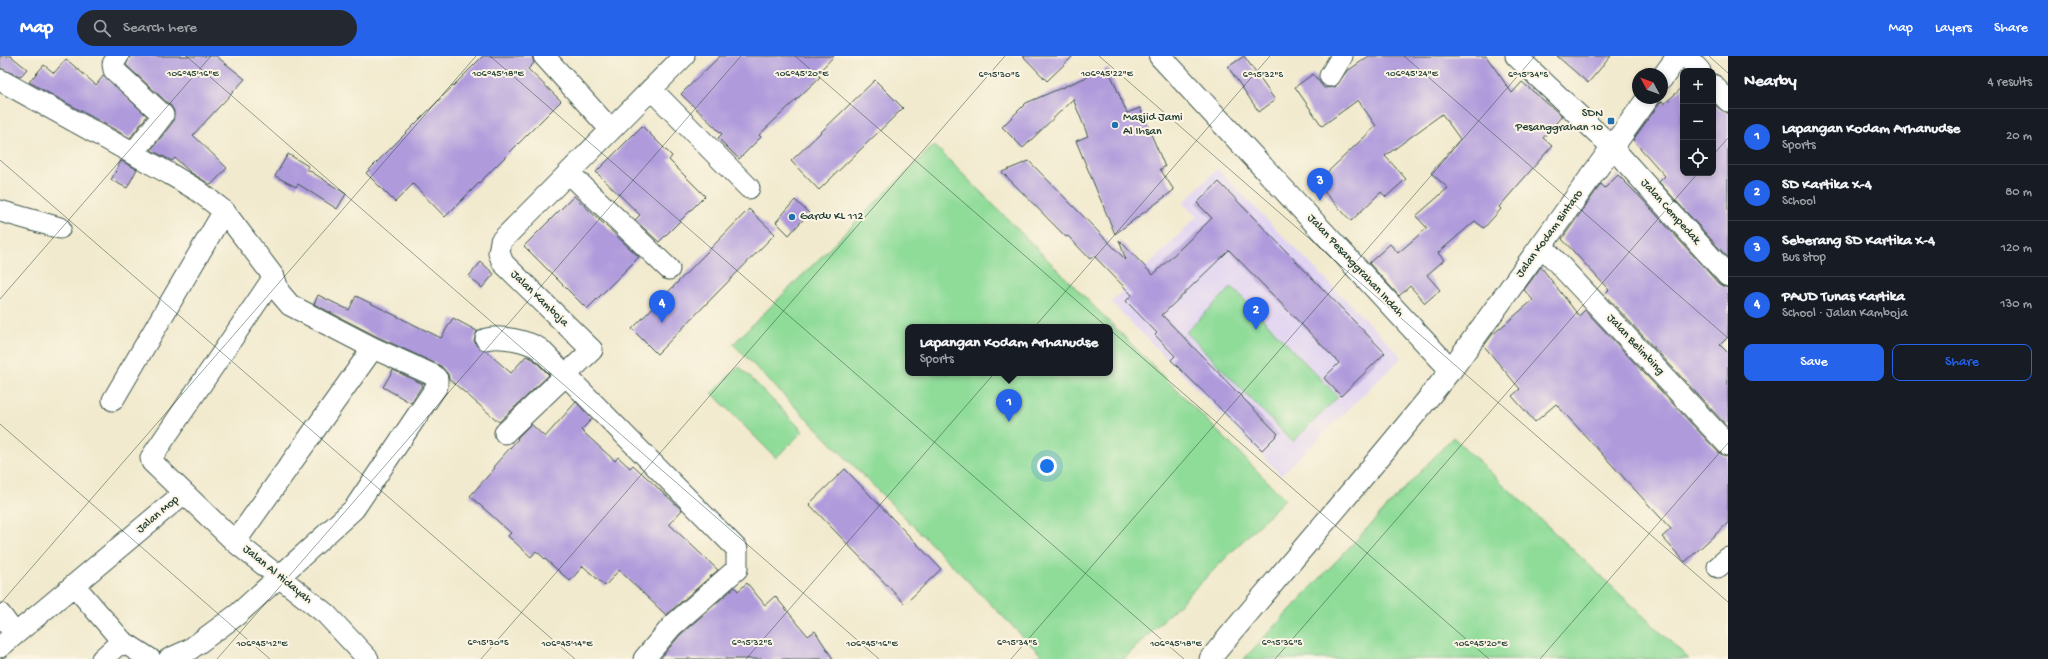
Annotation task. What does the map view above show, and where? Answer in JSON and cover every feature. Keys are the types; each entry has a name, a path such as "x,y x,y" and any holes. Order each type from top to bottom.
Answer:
{"street":[{"path":"118,56 113,64 114,70 162,112 163,115 133,154"},
{"path":"544,56 611,130"},
{"path":"669,269 569,173 684,56"},
{"name":"Jalan Pesanggrahan Indah","path":"1160,56 1451,370"},
{"path":"1330,76 1342,56"},
{"name":"Jalan Cempedak","path":"1516,56 1612,147 1728,276"},
{"path":"1668,70 1678,56"},
{"path":"1686,56 1697,68"},
{"path":"0,80 197,190 224,211 274,277 279,292 290,305 373,348 433,375 437,380 437,386 354,509 194,654 169,659"},
{"path":"1716,88 1728,101"},
{"path":"651,89 749,188"},
{"name":"Jalan Kodam Bintaro","path":"1451,370 1644,104"},
{"name":"Jalan Kamboja","path":"565,374 592,350 503,263 499,253 501,241 569,173"},
{"path":"0,211 60,228"},
{"path":"113,400 224,211"},
{"name":"Jalan Belimbing","path":"1541,245 1728,445"},
{"name":"Jalan Mop","path":"8,640 184,493 155,467 151,458 274,277"},
{"path":"486,339 494,337 504,338 533,345 565,374 737,549 737,569 672,626 644,659"},
{"path":"235,542 373,348"},
{"path":"1210,659 1323,522 1373,467 1451,370"},
{"path":"506,432 565,374"},
{"name":"Jalan Al Hidayah","path":"184,493 235,542 326,614 368,659"},
{"path":"74,585 122,641 150,659"},
{"path":"0,614 8,640"},
{"path":"102,659 122,641"}],"shaded area":[{"path":"1217,169 1402,357 1281,475 1111,302 1197,217 1183,203"}],"green space":[{"path":"934,145 1111,324 905,324 905,376 1113,376 1113,326 1285,499 1124,659 1045,659 733,344"},
{"path":"1232,287 1338,397 1293,442 1186,332"},
{"path":"739,366 803,431 776,458 712,393"},
{"path":"1453,437 1689,659 1244,659"}],"building":[{"path":"0,56 11,56 27,69 20,77 0,68"},
{"path":"130,56 216,56 245,79 193,135 227,168 211,185 190,172 175,158 172,161 151,150 173,122 174,111 171,106 126,65"},
{"path":"483,56 532,56 534,63 528,69 561,101 445,217 413,184 395,202 366,173"},
{"path":"720,56 834,56 817,74 820,77 759,135 761,137 739,159 718,138 722,134 681,94"},
{"path":"1023,56 1073,56 1047,81"},
{"path":"1244,56 1275,100 1259,112 1228,67"},
{"path":"1369,56 1486,56 1512,93 1522,82 1562,116 1543,138 1552,146 1499,207 1501,209 1484,228 1475,221 1438,253 1444,260 1427,275 1440,290 1425,303 1410,286 1399,296 1369,263 1390,244 1398,253 1427,228 1416,216 1448,188 1431,173 1460,139 1442,114 1385,156 1406,179 1386,197 1381,192 1351,221 1316,183 1376,126 1358,100 1322,126 1295,87 1313,74 1324,88 1335,87 1346,72"},
{"path":"1557,56 1611,56 1588,83"},
{"path":"66,59 96,85 104,75 147,116 130,138 29,82 44,65 54,73"},
{"name":"Masjid Jami Al Ihsan","path":"1108,68 1127,113 1140,108 1165,167 1160,169 1174,190 1115,234 1076,141 1088,136 1073,99 1023,148 1002,127 1026,103"},
{"path":"875,80 903,108 819,190 791,161"},
{"path":"1680,90 1680,176 1716,176 1716,106 1728,113 1728,258 1659,182 1665,176 1633,140 1659,104 1668,104 1668,100"},
{"path":"642,126 672,156 669,160 705,196 659,242 635,220 640,215 596,172"},
{"path":"288,154 308,166 307,169 346,194 337,209 298,184 296,187 275,176"},
{"path":"121,161 137,169 127,188 111,180"},
{"path":"1029,161 1126,260 1119,240 1153,275 1212,218 1197,203 1219,182 1385,353 1341,396 1324,378 1339,363 1229,250 1162,315 1278,434 1262,450 1171,360 1175,356 1155,335 1157,333 1126,301 1132,295 1094,256 1090,259 1068,236 1066,237 1002,172"},
{"path":"1618,175 1642,199 1719,284 1728,288 1728,337 1720,345 1728,353 1728,427 1604,294 1609,290 1562,239 1601,184 1605,188"},
{"path":"574,196 639,257 587,309 524,246"},
{"name":"Gardu KL 112","path":"795,200 809,213 789,235 776,222"},
{"path":"749,209 775,234 657,354 632,329"},
{"path":"481,262 494,274 482,288 469,276"},
{"path":"1541,267 1579,316 1585,310 1719,453 1728,457 1728,523 1685,562 1662,537 1671,529 1556,404 1535,422 1512,396 1520,389 1484,346 1492,335 1533,300 1524,290"},
{"path":"318,295 349,310 356,296 441,338 453,318 477,331 474,341 477,346 486,351 511,373 526,356 533,359 549,375 499,422 449,379 448,374 441,366 378,337 314,304"},
{"path":"393,370 423,384 411,403 383,387"},
{"path":"576,402 592,419 581,430 615,461 618,457 630,468 633,465 682,510 669,524 718,570 666,615 619,570 605,586 583,566 570,581 536,551 531,557 508,536 511,533 470,496 495,468 493,467 518,439 517,438 531,424 545,437"},
{"path":"845,469 941,569 905,604 809,504"},
{"path":"747,583 765,605 775,596 808,636 815,631 833,659 660,659 681,634 735,587 738,591"}],"place":[{"name":"SDN Pesanggrahan 10","path":"1611,121"},
{"name":"Masjid Jami Al Ihsan","path":"1115,125"},
{"name":"Seberang SD Kartika X-4","path":"1320,201"},
{"name":"Gardu KL 112","path":"792,217"},
{"name":"PAUD Tunas Kartika","path":"662,323"},
{"name":"SD Kartika X-4","path":"1256,330"},
{"name":"Lapangan Kodam Arhanudse","path":"1009,422"}]}
